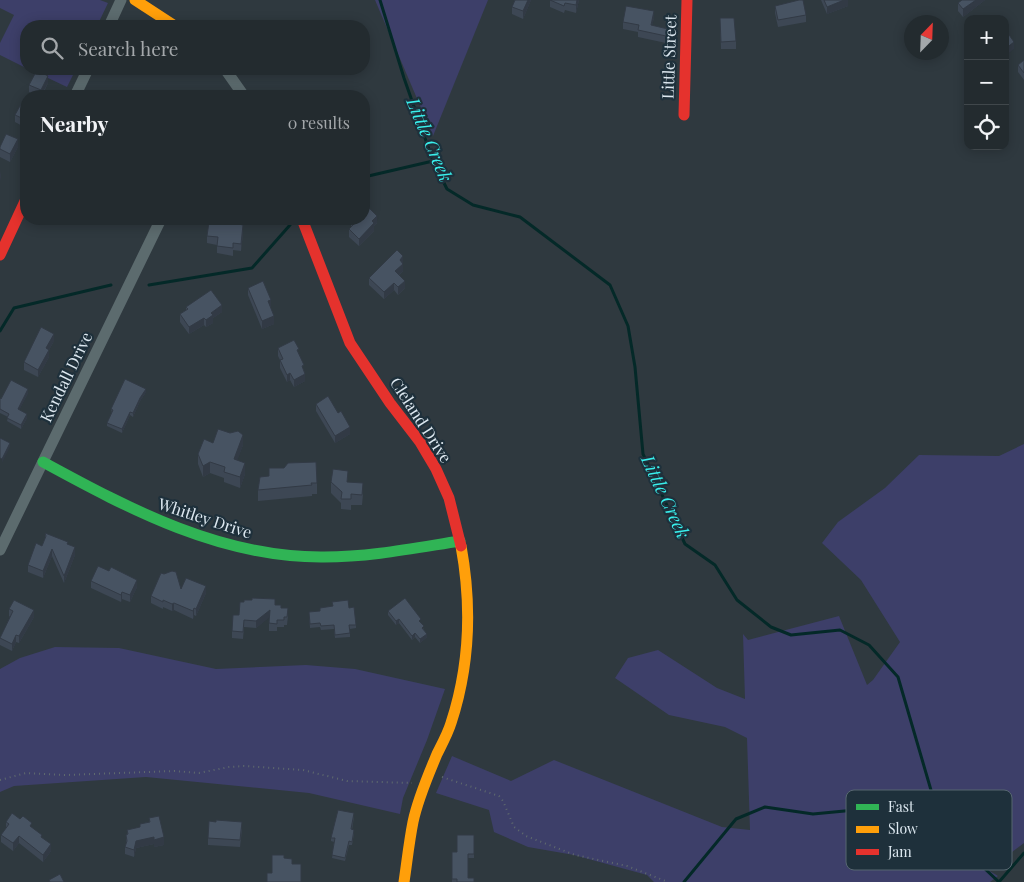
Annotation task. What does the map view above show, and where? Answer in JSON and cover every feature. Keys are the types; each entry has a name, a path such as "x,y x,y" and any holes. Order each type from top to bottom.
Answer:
{"street":[{"path":"112,20 121,0"},
{"path":"135,0 167,20"},
{"name":"Little Street","path":"684,115 687,0"},
{"path":"78,90 85,75"},
{"path":"228,75 236,90"},
{"path":"0,255 20,213"},
{"name":"Kendall Drive","path":"0,550 159,225"},
{"name":"Cleland Drive","path":"304,225 350,343 390,403 420,442 436,469 449,498 467,579 468,646 460,690 451,724 426,779 413,821 404,882"},
{"name":"Whitley Drive","path":"43,462 155,521 225,545 265,553 305,557 346,557 460,541"}],"path":[{"path":"0,780 26,773 75,775 174,771 199,773 244,766 303,770 347,781 417,783"},
{"path":"440,776 499,796 503,800 514,827 526,836 570,854 627,866 668,882"}],"shaded area":[{"path":"0,0 100,0 108,3 100,20 20,20 20,65 0,55 0,43 14,15 0,8"},
{"path":"375,0 488,0 433,136"},
{"path":"42,75 73,75 67,87"},
{"path":"1024,444 1024,843 1012,852 1012,790 846,790 846,870 988,870 998,876 990,882 654,882 647,875 574,855 528,847 494,832 489,810 436,793 452,756 511,781 554,760 722,827 750,830 747,738 725,727 669,715 615,678 628,658 658,650 717,688 745,699 743,634 748,640 839,616 867,685 873,680 900,642 861,580 822,543 838,522 885,488 919,455 999,456"},
{"path":"55,647 119,648 216,669 306,665 355,669 445,689 427,740 403,798 400,814 309,793 146,777 14,786 0,792 0,669 20,658"}],"building":[{"path":"515,0 528,0 523,11 512,7"},
{"path":"550,0 577,0 576,5 565,3 564,6"},
{"path":"803,0 806,15 778,20 775,6"},
{"path":"824,0 844,0 827,7"},
{"path":"962,0 976,0 963,9 958,3"},
{"path":"626,6 654,11 651,25 668,29 666,36 638,30 639,25 623,22"},
{"path":"720,18 734,18 736,41 721,42"},
{"path":"1009,35 1014,42 1009,46"},
{"path":"1024,60 1024,73 1018,65"},
{"path":"34,75 48,76 41,90 29,85"},
{"path":"20,106 20,117 15,115"},
{"path":"6,134 18,139 10,154 0,149"},
{"path":"370,209 377,216 372,221 374,223 359,239 349,229 353,225 370,225"},
{"path":"209,225 243,225 241,244 233,243 233,248 217,246 218,237 207,236"},
{"path":"397,250 403,256 400,260 403,264 395,271 405,281 398,287 394,283 384,292 369,278"},
{"path":"263,281 271,300 268,301 274,316 262,321 248,288"},
{"path":"211,290 222,305 211,313 213,315 206,320 204,318 189,327 180,314 188,309 186,307"},
{"path":"41,327 54,334 46,348 49,350 38,370 24,362"},
{"path":"294,340 299,349 297,350 304,365 302,366 305,374 294,380 290,373 287,375 280,360 283,359 278,348"},
{"path":"125,379 146,389 133,413 130,412 122,429 107,423 113,410 111,409"},
{"path":"11,380 28,389 18,409 27,414 21,425 7,418 9,414 0,409 0,398"},
{"path":"328,396 338,413 341,411 350,427 335,436 316,404"},
{"path":"218,429 230,433 238,431 243,435 234,459 245,463 240,477 224,472 225,467 210,462 203,466 198,454 204,439 213,443"},
{"path":"0,438 10,443 2,459 0,458"},
{"path":"316,462 317,483 258,490 260,477 269,476 269,468 284,468 288,463"},
{"path":"333,469 348,471 347,482 363,483 362,495 351,494 351,499 341,499 342,492 331,482"},
{"path":"45,533 68,542 67,544 75,547 64,576 52,549 43,571 28,565 36,543 42,546 46,536"},
{"path":"98,566 109,571 111,567 137,580 130,595 122,592 121,595 91,581"},
{"path":"172,571 176,572 181,589 186,578 206,586 196,609 194,608 193,611 174,603 163,600 163,602 151,596 161,573 164,574"},
{"path":"252,598 275,599 275,605 281,605 281,608 288,608 287,617 284,617 284,620 277,620 277,624 269,623 270,610 256,621 244,620 243,632 232,631 233,615 239,615 240,602 252,600"},
{"path":"405,598 421,619 419,621 424,626 422,628 427,634 420,639 415,633 412,636 399,619 396,621 388,611"},
{"path":"14,600 34,610 19,636 16,635 12,644 0,638 13,611 9,609"},
{"path":"348,600 349,608 354,607 356,625 349,625 350,633 335,635 334,625 321,626 320,623 310,624 309,612 320,611 320,608 333,606 332,602"},
{"path":"338,810 354,813 351,829 354,830 352,842 349,841 345,858 332,855 335,838 331,838"},
{"path":"12,813 20,819 23,816 32,823 30,826 51,844 43,855 19,836 13,843 1,835 9,824 6,822"},
{"path":"159,816 164,837 154,840 154,837 136,841 134,850 125,847 127,830 140,827 140,824 150,822 149,818"},
{"path":"216,820 242,822 240,840 208,838 209,821 216,822"},
{"path":"457,835 474,835 474,854 468,854 468,878 474,878 474,882 457,882 457,879 452,879 452,852 457,852"},
{"path":"272,855 284,855 284,858 292,859 292,864 301,864 301,882 267,882 267,873 272,873"},
{"path":"60,874 64,882 50,882 49,880"}],"waterway":[{"name":"Little Creek","path":"380,0 404,78 433,161 447,189 473,205 520,217 610,285 628,326 635,367 643,454 685,544 715,565 737,600 771,627 791,635 840,630 869,645 898,677 931,790"},
{"path":"370,176 433,161"},
{"path":"149,285 252,268 290,225"},
{"path":"0,331 14,308 111,285"},
{"path":"684,882 736,819 765,807 813,814 846,811"},
{"path":"1012,867 1024,853"},
{"name":"Little Creek","path":"986,870 999,882"},
{"path":"999,882 1009,870"}],"traffic: fast":[{"path":"43,462 110,497 178,528 213,540 249,549 286,555 341,557 392,552 460,541"}],"traffic: slow":[{"path":"135,0 166,20"},
{"path":"404,882 415,813 423,787 450,727 462,679 468,613 465,568 461,546"}],"traffic: jam":[{"path":"684,115 687,0"},
{"path":"0,255 20,212"},
{"path":"304,225 350,343 390,403 420,442 436,469 449,498 461,546"}]}
